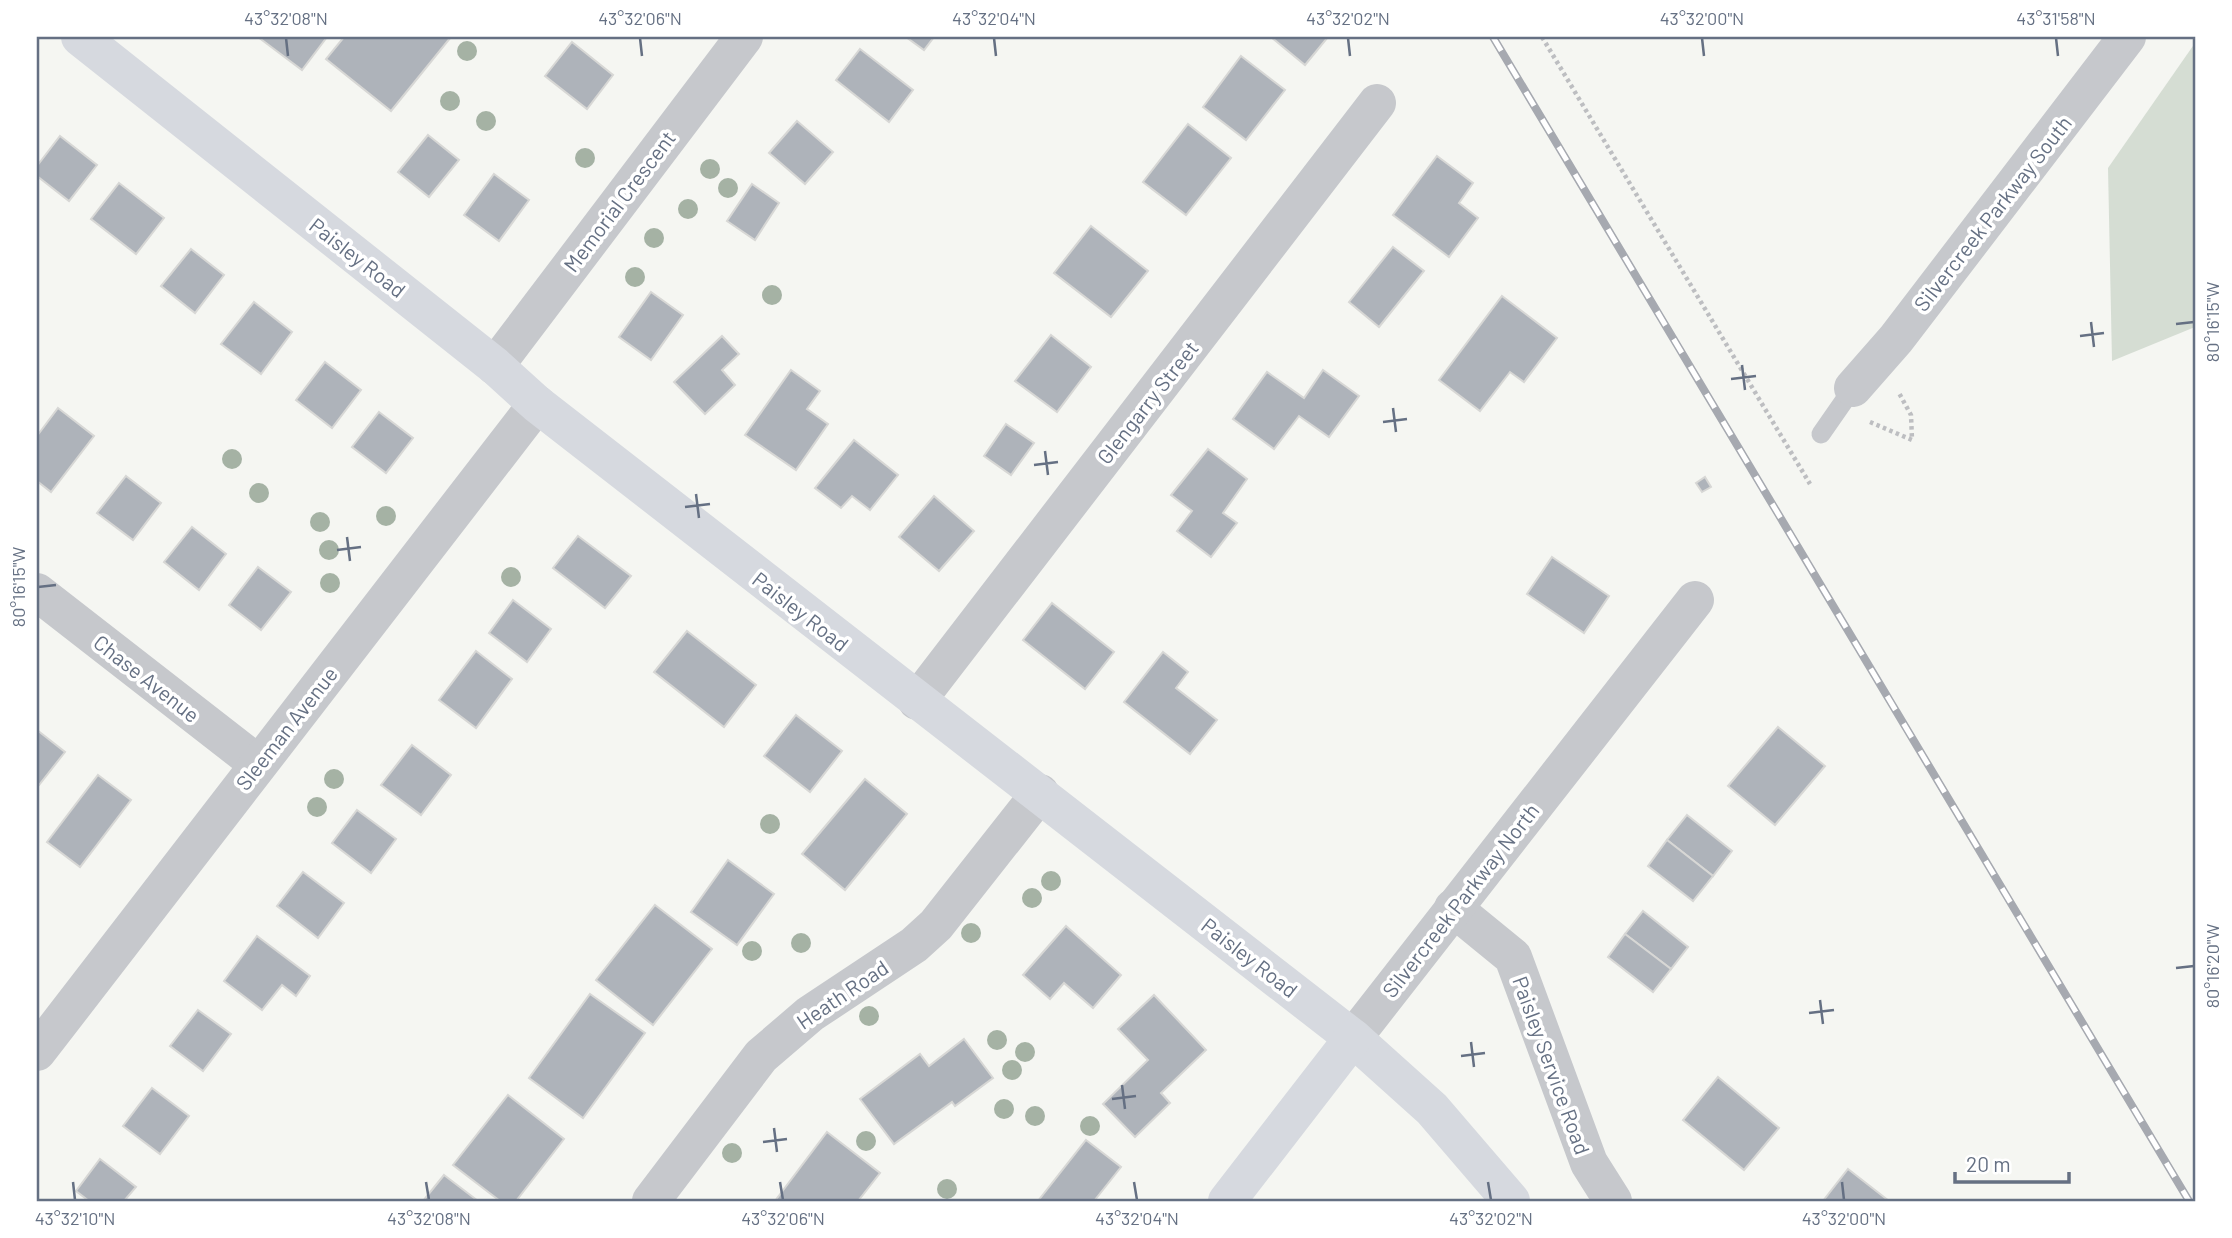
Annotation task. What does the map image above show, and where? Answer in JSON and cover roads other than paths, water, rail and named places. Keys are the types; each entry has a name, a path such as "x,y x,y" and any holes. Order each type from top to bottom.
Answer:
{"main road":[{"name":"Paisley Road","path":"80,37 495,366 537,404 1353,1038 1432,1109 1510,1200"},
{"name":"Silvercreek Parkway North","path":"1227,1201 1353,1038"}],"street":[{"name":"Memorial Crescent","path":"495,366 744,37"},
{"name":"Silvercreek Parkway South","path":"1853,388 1896,339 2127,37"},
{"name":"Glengarry Street","path":"917,701 1377,103"},
{"name":"Sleeman Avenue","path":"37,1052 537,404"},
{"name":"Chase Avenue","path":"37,592 258,764"},
{"name":"Silvercreek Parkway North","path":"1353,1038 1695,600"},
{"name":"Heath Road","path":"651,1201 761,1056 810,1014 914,945 936,925 1040,793"},
{"name":"Paisley Service Road","path":"1453,908 1513,957 1589,1163 1613,1201"}],"lane":[{"path":"1821,433 1853,388"}],"railway":[{"path":"1493,37 2189,1201"}]}
